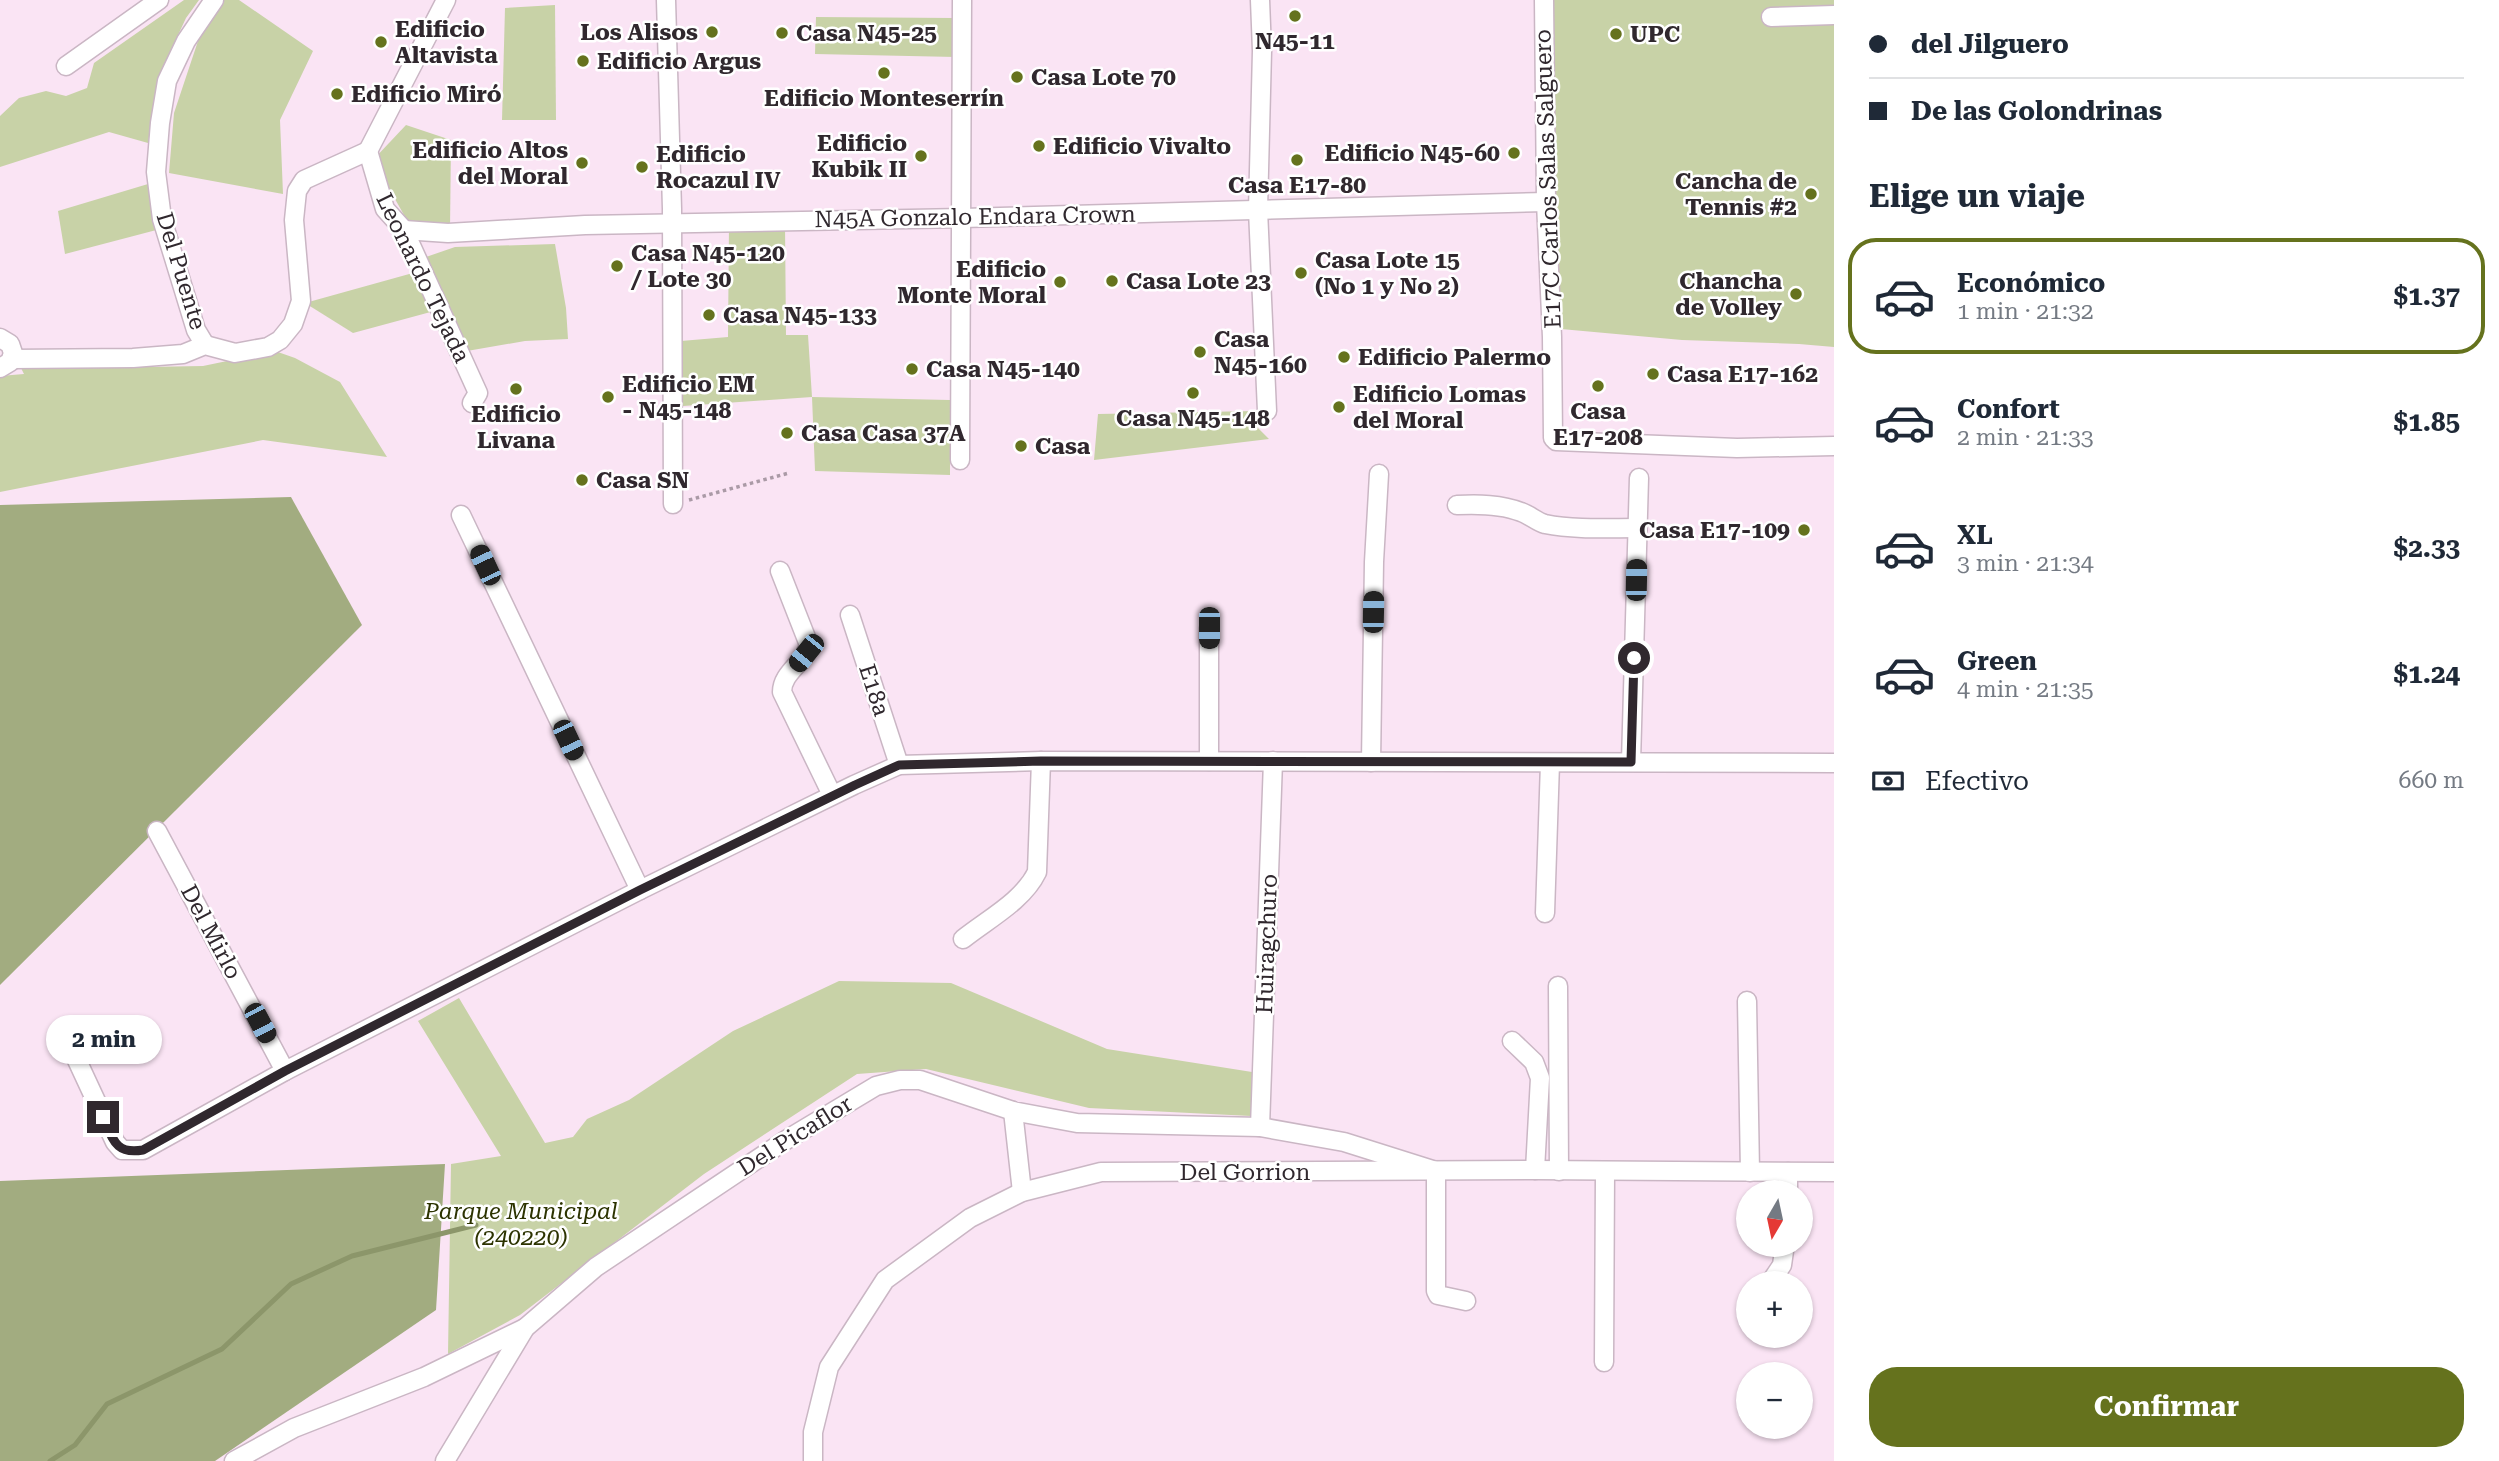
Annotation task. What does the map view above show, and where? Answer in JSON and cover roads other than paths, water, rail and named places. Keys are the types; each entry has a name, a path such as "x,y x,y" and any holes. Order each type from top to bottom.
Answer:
{"street":[{"path":"66,66 159,0"},
{"name":"Del Puente","path":"205,345 196,330 162,219 156,172 167,81 186,41 214,0"},
{"path":"0,338 12,348 6,363 183,354 205,345 235,353 268,346 280,340 293,324 301,301 294,220 297,191 304,180 368,151 446,0"},
{"path":"666,0 672,224 673,505"},
{"path":"960,460 962,0"},
{"path":"1260,0 1262,51 1258,210 1267,411"},
{"name":"E17C Carlos Salas Salguero","path":"1544,0 1545,202 1552,337 1553,438 1556,441 1737,448 1834,446"},
{"path":"1771,17 1834,15"},
{"name":"Leonardo Tejada","path":"368,151 385,209 404,230 478,393 472,403"},
{"name":"N45A Gonzalo Endara Crown","path":"404,230 449,233 585,225 1545,202"},
{"path":"1371,762 1374,562 1379,474"},
{"path":"1631,762 1639,478"},
{"path":"1457,505 1511,509 1523,512 1542,523 1556,525 1637,528"},
{"path":"461,515 640,890"},
{"path":"780,571 808,645 806,653 785,678 782,692 832,796"},
{"name":"E18a","path":"850,615 899,765"},
{"path":"1209,628 1209,761"},
{"path":"69,1043 115,1142 122,1150 143,1150 285,1071 640,890 899,765 1041,761 1834,763"},
{"path":"963,939 1020,896 1030,886 1037,872 1041,761"},
{"name":"Huiragchuro","path":"1260,1127 1273,761"},
{"path":"1545,913 1550,763"},
{"name":"Del Mirlo","path":"157,831 285,1071"},
{"path":"1558,986 1559,1171"},
{"path":"1747,1001 1750,1172"},
{"path":"1512,1041 1534,1062 1540,1078 1535,1170"},
{"name":"Del Picaflor","path":"526,1328 596,1267 786,1140 876,1086 900,1080 920,1080 1013,1111 1077,1123 1260,1127 1344,1142 1436,1171"},
{"path":"1013,1111 1022,1192"},
{"path":"1436,1171 1436,1290 1438,1295 1446,1298 1466,1301"},
{"name":"Del Gorrion","path":"813,1461 813,1432 829,1367 885,1280 971,1218 1022,1192 1101,1172 1834,1172"},
{"path":"1604,1362 1605,1172"},
{"path":"1788,1172 1788,1180"},
{"path":"234,1461 294,1428 424,1377 526,1328"},
{"path":"445,1461 526,1328"}],"waterway":[{"path":"50,1461 75,1445 107,1404 222,1349 291,1284 352,1256 476,1225"}],"place":[{"name":"N45-11","path":"1295,16"},
{"name":"Los Alisos","path":"712,32"},
{"name":"Casa N45-25","path":"782,33"},
{"name":"UPC","path":"1616,34"},
{"name":"Edificio Altavista","path":"381,42"},
{"name":"Edificio Argus","path":"583,61"},
{"name":"Edificio Monteserrín","path":"884,73"},
{"name":"Casa Lote 70","path":"1017,77"},
{"name":"Edificio Miró","path":"337,94"},
{"name":"Edificio Vivalto","path":"1039,146"},
{"name":"Edificio N45-60","path":"1514,153"},
{"name":"Edificio Kubik II","path":"921,156"},
{"name":"Casa E17-80","path":"1297,160"},
{"name":"Edificio Altos del Moral","path":"582,163"},
{"name":"Edificio Rocazul IV","path":"642,167"},
{"name":"Cancha de Tennis #2","path":"1811,194"},
{"name":"Casa N45-120 / Lote 30","path":"617,266"},
{"name":"Casa Lote 15 (No 1 y No 2)","path":"1301,273"},
{"name":"Casa Lote 23","path":"1112,281"},
{"name":"Edificio Monte Moral","path":"1060,282"},
{"name":"Chancha de Volley","path":"1796,294"},
{"name":"Casa N45-133","path":"709,315"},
{"name":"Casa N45-160","path":"1200,352"},
{"name":"Edificio Palermo","path":"1344,357"},
{"name":"Casa N45-140","path":"912,369"},
{"name":"Casa E17-162","path":"1653,374"},
{"name":"Casa E17-208","path":"1598,386"},
{"name":"Edificio Livana","path":"516,389"},
{"name":"Casa N45-148","path":"1193,393"},
{"name":"Edificio EM - N45-148","path":"608,397"},
{"name":"Edificio Lomas del Moral","path":"1339,407"},
{"name":"Casa Casa 37A","path":"787,433"},
{"name":"Casa","path":"1021,446"},
{"name":"Casa SN","path":"582,480"},
{"name":"Casa E17-109","path":"1804,530"}],"park label":[{"name":"Parque Municipal (240220)","path":"521,1224"}]}
